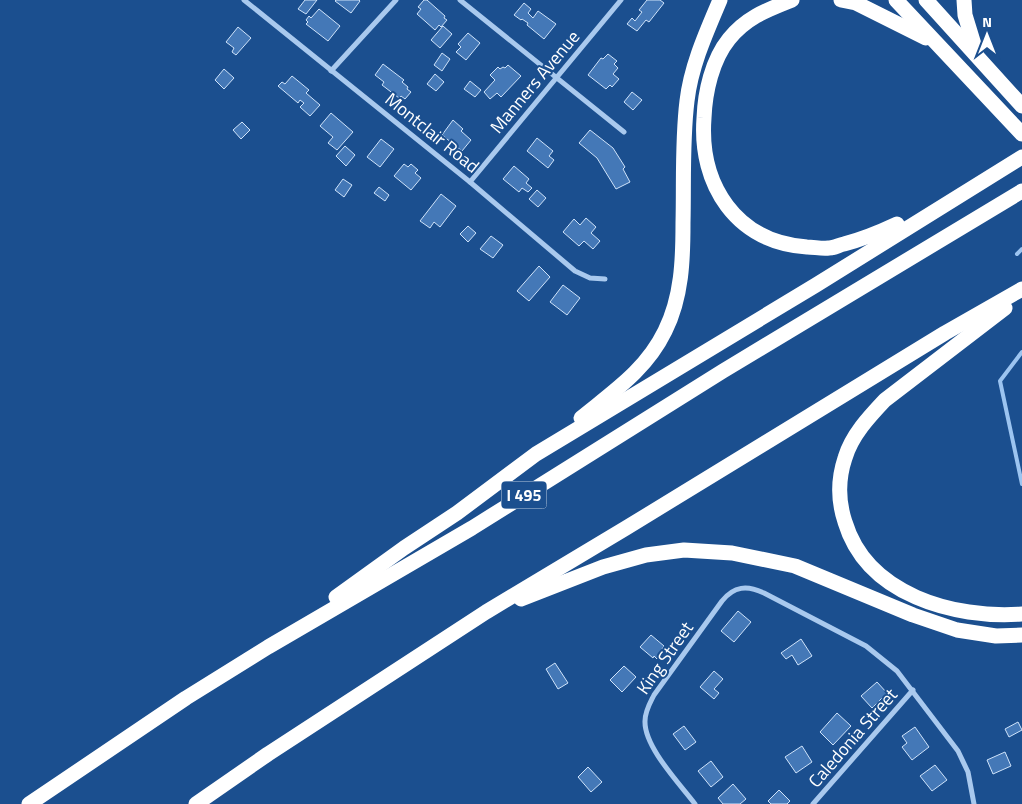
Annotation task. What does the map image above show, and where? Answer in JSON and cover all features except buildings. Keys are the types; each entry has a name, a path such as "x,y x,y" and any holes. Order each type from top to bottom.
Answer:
{"highway":[{"path":"268,647 404,548 457,513 536,454 635,374 665,331 674,309 683,258 687,100 697,56 720,0"},
{"path":"792,0 755,15 728,40 713,66 704,107 702,139 709,172 724,202 741,222 769,239 796,246 829,248 872,236 962,193"},
{"path":"841,0 856,3 934,42"},
{"path":"896,0 1017,129"},
{"path":"926,0 977,54 1022,106"},
{"path":"964,0 965,15 977,54"},
{"path":"536,454 816,285 1022,157"},
{"name":"I 495","path":"29,804 186,698 268,647 472,528 723,371 1022,191"},
{"path":"196,804 268,754 486,612 945,333 1022,289"},
{"path":"1022,294 886,400 860,428 852,442 841,471 840,487 842,513 852,541 868,563 889,582 916,597 950,609 989,616 1022,614"},
{"path":"486,612 603,567 646,555 684,550 732,553 795,566 871,599 957,630 996,636 1022,635"}],"street":[{"name":"Montclair Road","path":"244,0 470,182 576,272 590,278 605,279"},
{"path":"331,70 396,0"},
{"path":"460,0 624,132"},
{"name":"Manners Avenue","path":"470,182 621,0"},
{"name":"King Street","path":"695,804 660,758 650,740 645,727 646,712 654,695 722,601 732,591 744,587 764,592 866,646 891,665 913,690"},
{"path":"913,690 958,751 968,772 974,804"},
{"name":"Caledonia Street","path":"813,804 913,690"}],"waterway":[{"path":"1017,254 1022,249"},
{"path":"1022,352 1000,381 1022,484"}]}
